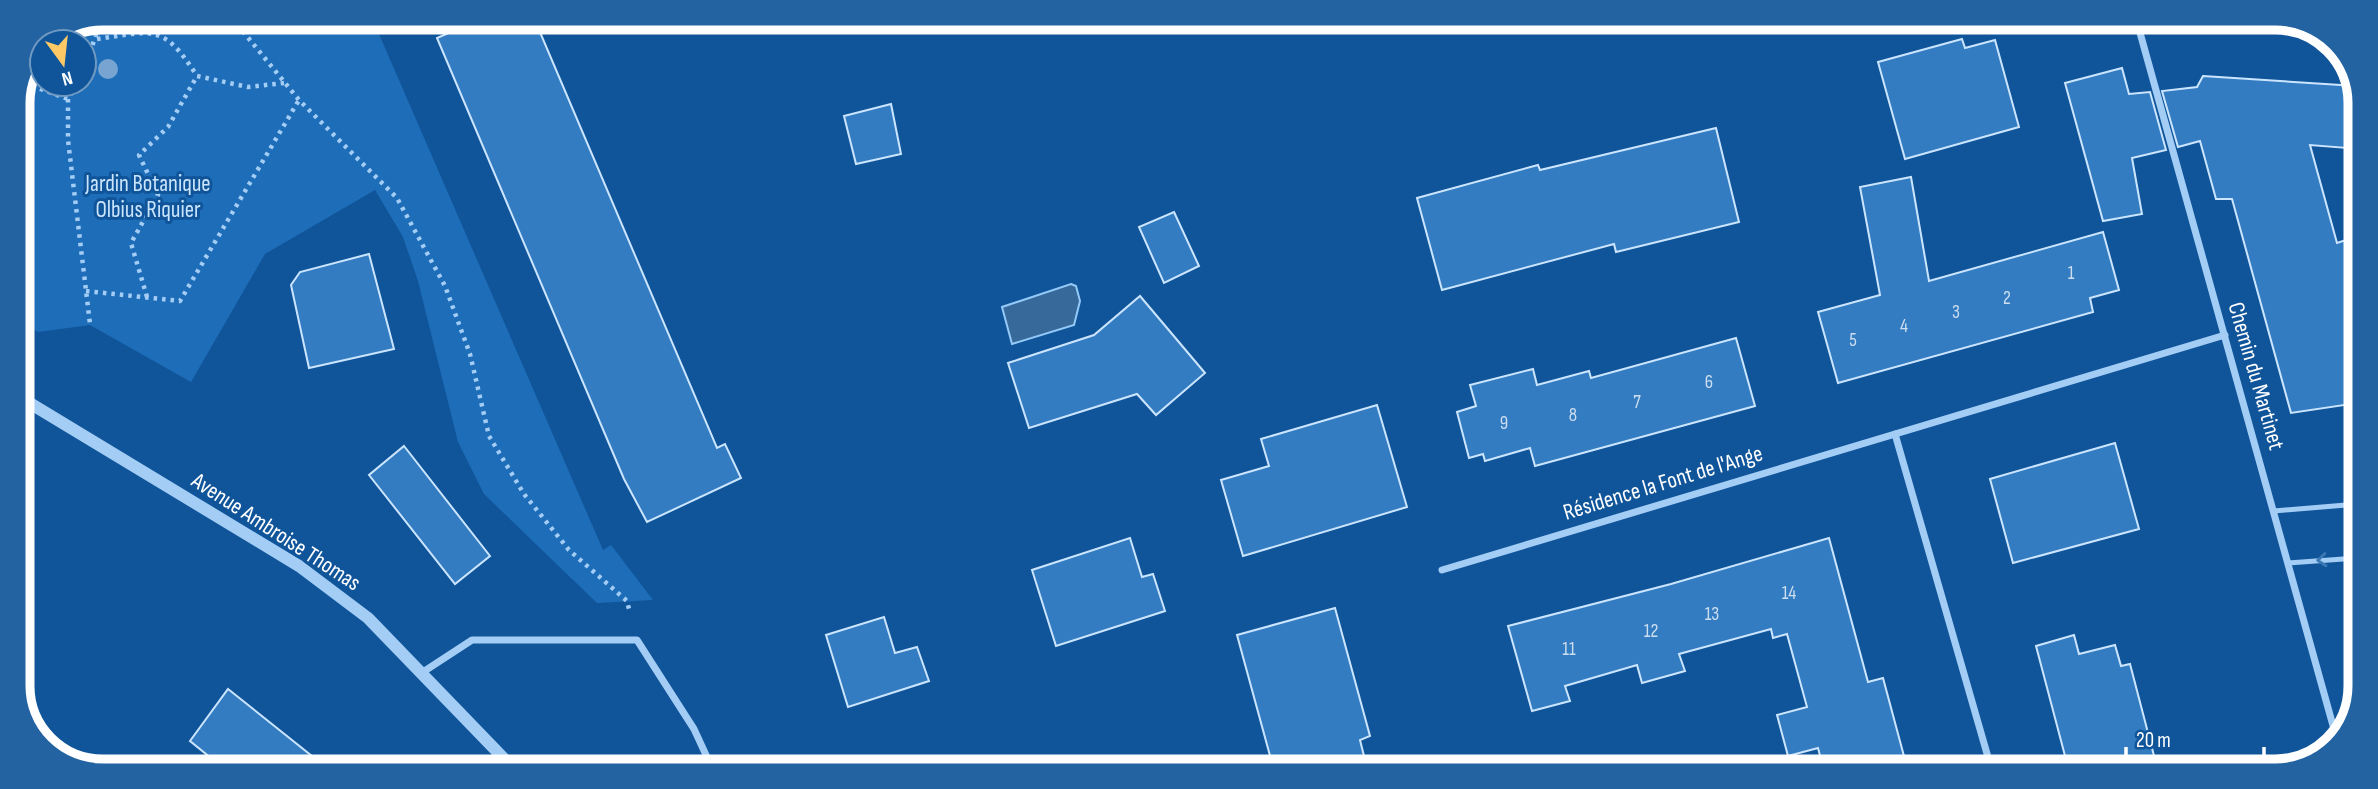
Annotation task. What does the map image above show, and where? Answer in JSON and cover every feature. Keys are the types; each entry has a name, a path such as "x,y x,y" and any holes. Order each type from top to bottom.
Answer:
{"street":[{"name":"Chemin du Martinet","path":"2139,30 2334,729"},
{"name":"Résidence la Font de l'Ange","path":"1443,570 2225,335"},
{"name":"Avenue Ambroise Thomas","path":"30,403 299,566 368,618 504,759"},
{"path":"1895,434 1989,759"},
{"path":"422,672 472,640 637,640 694,729 708,759"}],"lane":[{"path":"2274,511 2348,505"},
{"path":"2288,563 2348,559"}],"path":[{"path":"242,30 299,100 397,198 449,298 470,354 489,436 524,494 569,550 627,601 637,640"},
{"path":"98,39 149,32 177,45 197,76 248,87 285,83"},
{"path":"147,297 131,243 158,195 139,155 168,127 197,76"},
{"path":"32,86 68,99 68,140 90,324"},
{"path":"86,291 180,301 299,100"}],"green space":[{"name":"Jardin Botanique Olbius Riquier","path":"98,30 377,30 603,550 611,545 653,600 597,603 484,494 458,442 418,281 403,237 375,190 265,254 191,382 90,325 38,332 30,327 30,98 98,98"}],"shaded area":[{"path":"1071,284 1076,286 1080,301 1074,325 1012,344 1002,307"}],"building":[{"path":"455,30 539,30 717,448 725,444 741,478 647,522 624,479 437,38"},
{"path":"1962,39 1965,48 1995,40 2019,127 1905,159 1878,62"},
{"path":"2122,68 2129,94 2150,92 2166,150 2132,158 2142,214 2103,221 2065,83"},
{"path":"2203,76 2346,85 2348,148 2310,145 2337,243 2346,240 2348,247 2348,404 2291,413 2232,199 2216,199 2200,141 2178,147 2162,91 2197,87"},
{"path":"891,104 901,154 856,164 844,116"},
{"path":"1716,128 1739,222 1616,252 1614,244 1442,290 1417,198 1538,165 1540,170"},
{"path":"1911,177 1929,281 2103,232 2119,290 2090,298 2093,312 1838,383 1818,312 1880,295 1860,187"},
{"path":"1174,212 1199,266 1164,283 1139,227"},
{"path":"369,254 394,349 309,368 291,285 300,272"},
{"path":"1140,296 1205,373 1156,415 1137,394 1029,428 1008,363 1094,335"},
{"path":"1736,338 1755,406 1535,466 1530,448 1485,461 1483,454 1469,458 1457,412 1476,406 1470,385 1533,369 1537,385 1589,371 1591,378"},
{"path":"1377,405 1407,507 1243,556 1221,480 1269,466 1261,439"},
{"path":"2115,443 2139,529 2013,563 1990,479"},
{"path":"404,446 490,556 455,584 369,475"},
{"path":"1130,538 1142,577 1153,574 1165,611 1056,646 1032,570"},
{"path":"1829,538 1868,682 1883,678 1905,759 1821,759 1818,748 1788,756 1777,715 1807,707 1787,634 1773,638 1771,629 1679,654 1685,671 1642,683 1637,665 1565,686 1570,701 1532,711 1508,626 1671,584"},
{"path":"1335,608 1370,736 1360,740 1365,759 1271,759 1237,635"},
{"path":"884,617 895,653 917,647 929,681 848,707 826,635"},
{"path":"2074,635 2079,654 2115,645 2121,666 2130,664 2155,759 2066,759 2036,646"},
{"path":"228,689 316,759 212,759 190,741"}]}
